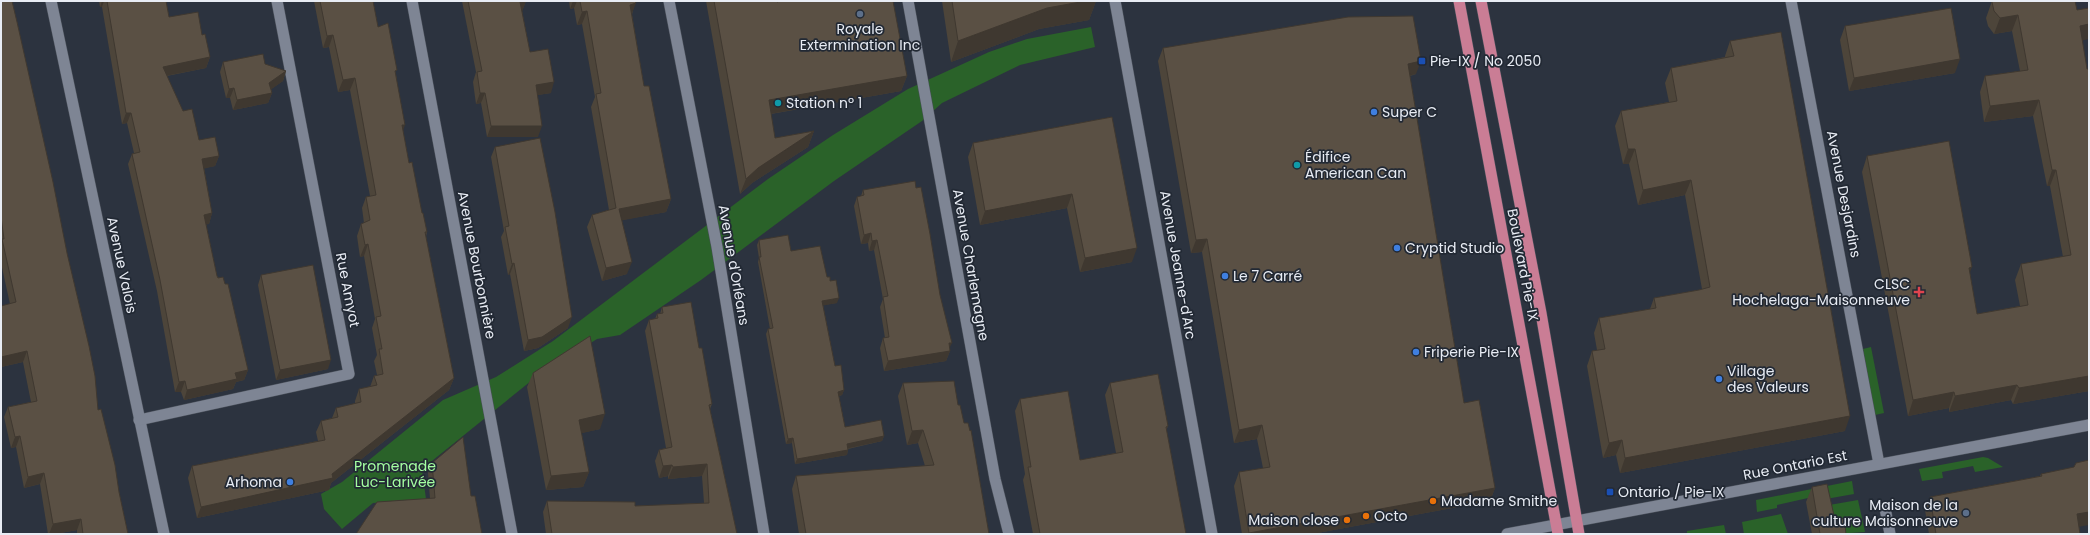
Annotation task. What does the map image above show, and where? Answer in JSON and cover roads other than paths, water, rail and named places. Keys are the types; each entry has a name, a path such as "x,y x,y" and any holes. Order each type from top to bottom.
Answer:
{"main road":[{"name":"Boulevard Pie-IX","path":"1459,1 1558,530"},
{"name":"Boulevard Pie-IX","path":"1482,1 1541,313 1579,534"}],"street":[{"name":"Avenue Valois","path":"51,1 164,534"},
{"name":"Rue Amyot","path":"139,420 349,374 276,1"},
{"name":"Avenue Bourbonnière","path":"412,1 512,534"},
{"name":"Avenue d'Orléans","path":"669,1 716,247 764,534"},
{"name":"Avenue Charlemagne","path":"908,1 995,479 1009,534"},
{"name":"Avenue Jeanne-d'Arc","path":"1115,1 1212,534"},
{"name":"Avenue Desjardins","path":"1791,1 1879,464"},
{"name":"Rue Ontario Est","path":"1507,534 1558,530 1576,521 2089,425"},
{"path":"1885,508 1890,534"}],"place":[{"name":"Royale Extermination Inc","path":"860,14"},
{"name":"Pie-IX / No 2050","path":"1422,61"},
{"name":"Station nº 1","path":"778,103"},
{"name":"Super C","path":"1374,112"},
{"name":"Édifice American Can","path":"1297,165"},
{"name":"Cryptid Studio","path":"1397,248"},
{"name":"Le 7 Carré","path":"1225,276"},
{"name":"CLSC Hochelaga-Maisonneuve","path":"1919,292"},
{"name":"Friperie Pie-IX","path":"1416,352"},
{"name":"Village des Valeurs","path":"1719,379"},
{"name":"Arhoma","path":"290,482"},
{"name":"Ontario / Pie-IX","path":"1610,492"},
{"name":"Madame Smithe","path":"1433,501"},
{"name":"Maison de la culture Maisonneuve","path":"1966,513"},
{"name":"Octo","path":"1366,516"},
{"name":"Maison close","path":"1347,520"}],"park label":[{"name":"Promenade Luc-Larivée","path":"395,474"}]}
